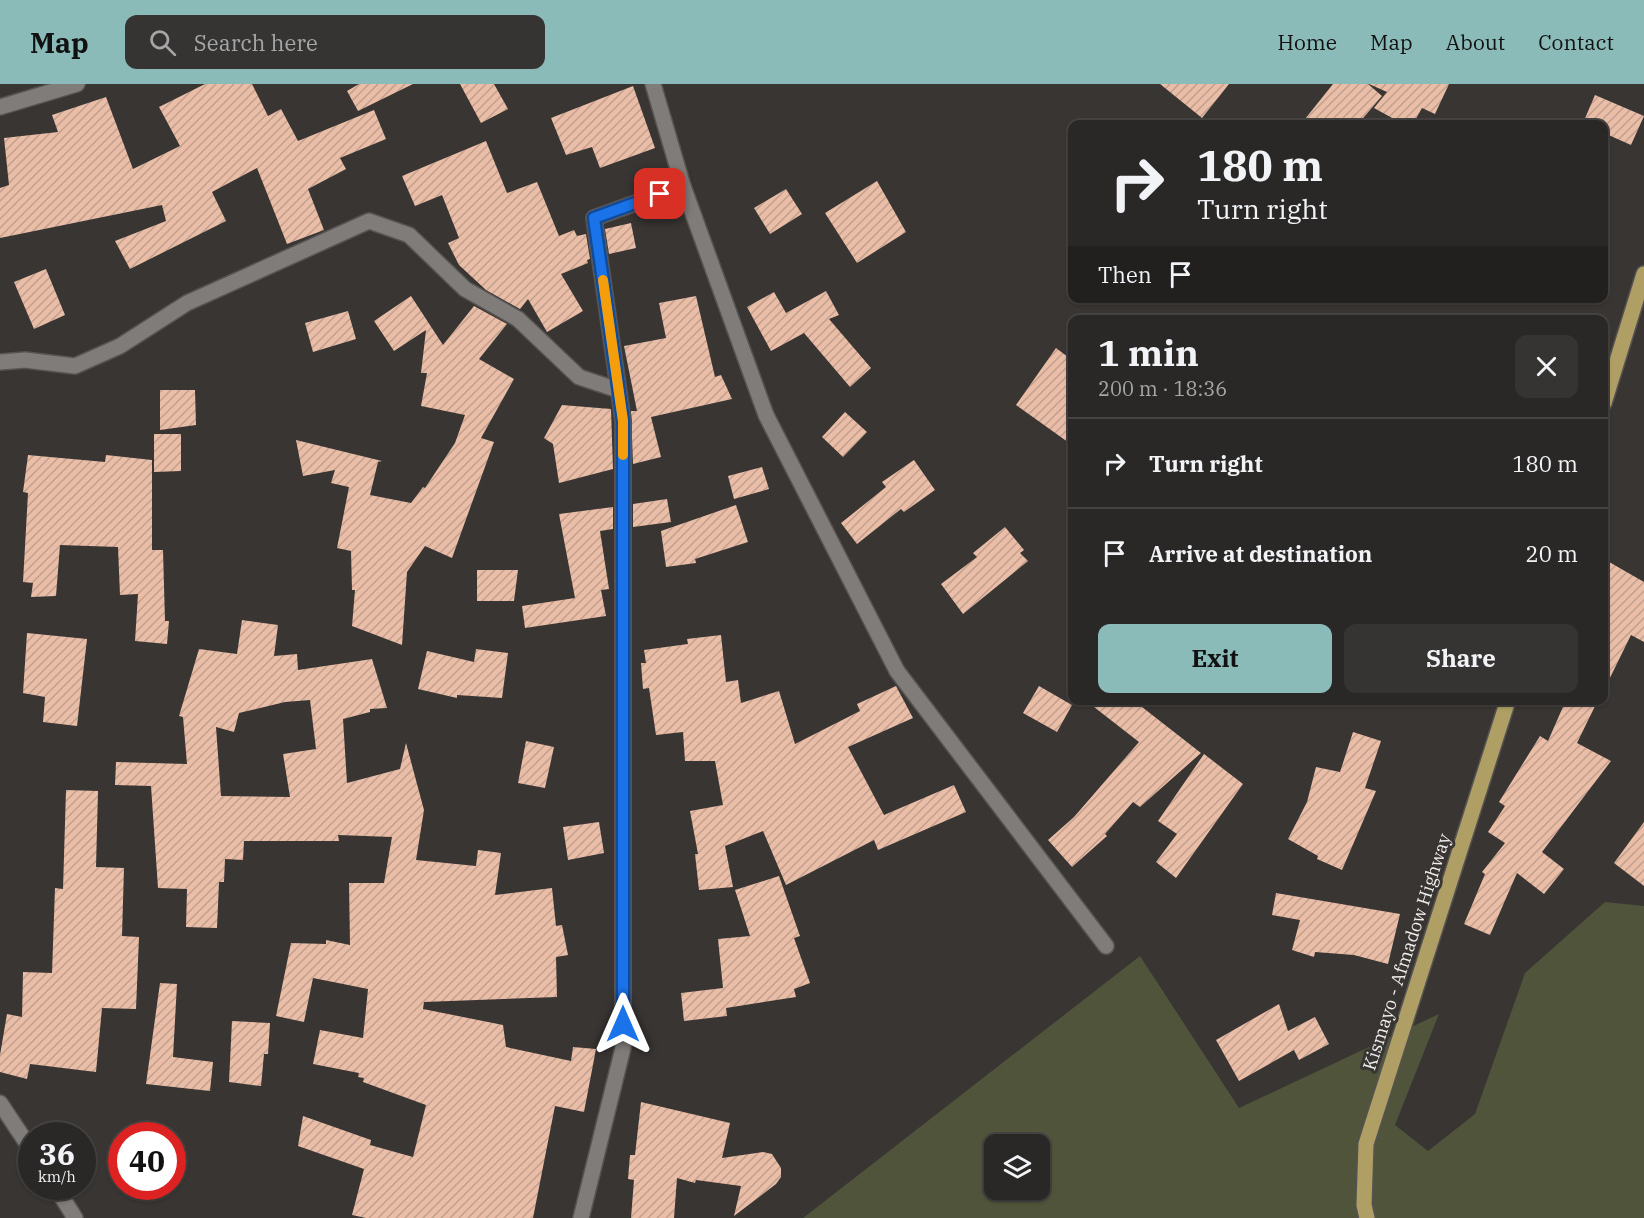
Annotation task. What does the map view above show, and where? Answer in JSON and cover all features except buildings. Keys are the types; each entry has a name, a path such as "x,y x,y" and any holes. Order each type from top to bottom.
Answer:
{"main road":[{"path":"1608,389 1644,274"},
{"name":"Kismayo - Afmadow Highway","path":"1367,1218 1364,1205 1366,1144 1506,705"}],"street":[{"path":"0,107 77,84"},
{"path":"653,84 683,186 766,414 897,671 1106,946"},
{"path":"581,1218 623,1048 623,421 594,218 683,186"},
{"path":"0,362 25,360 75,366 120,346 187,303 369,221 409,235 465,289 518,319 579,377 618,390"},
{"path":"0,1103 18,1130"},
{"path":"64,1200 75,1218"}],"green space":[{"path":"1605,902 1644,906 1644,1218 803,1218 1140,956 1239,1108 1439,1014 1395,1125 1428,1151 1475,1114 1525,973"}],"slow traffic":[{"path":"603,280 623,421 623,455"}],"route":[{"path":"623,1024 623,421 594,218 660,194"}]}
